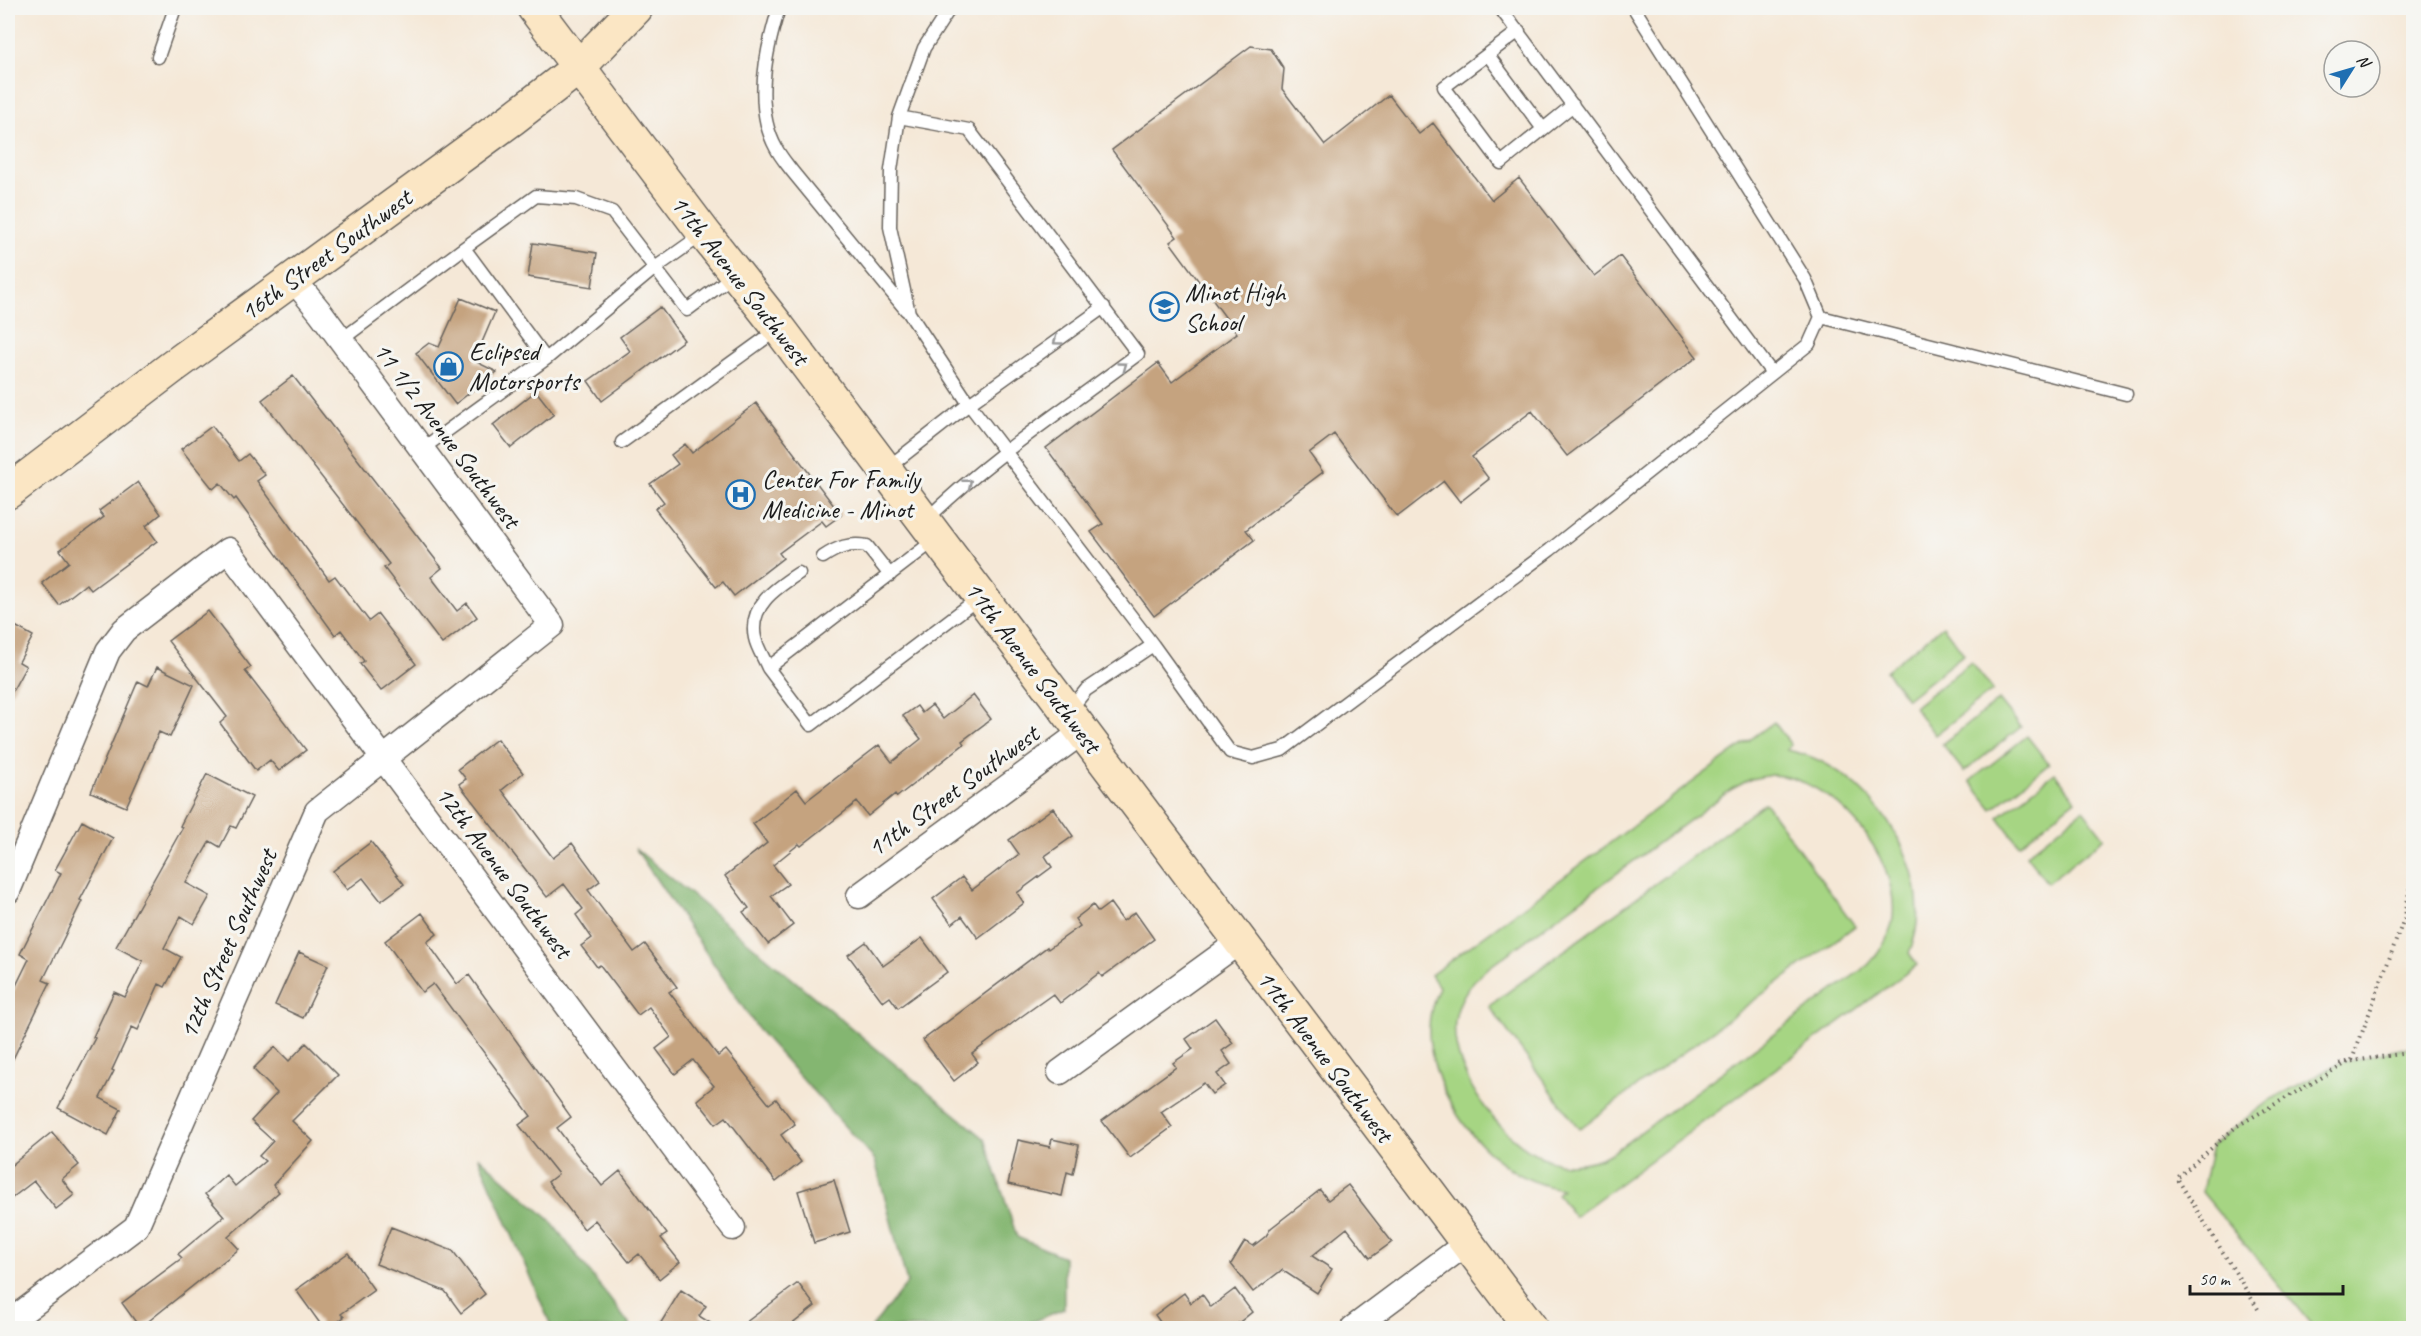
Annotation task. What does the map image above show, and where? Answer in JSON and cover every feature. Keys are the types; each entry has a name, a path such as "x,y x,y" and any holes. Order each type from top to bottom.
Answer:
{"street":[{"name":"11th Avenue Southwest","path":"534,8 779,328 1532,1329"},
{"name":"16th Street Southwest","path":"8,492 512,119 578,68 636,8"},
{"name":"11 1/2 Avenue Southwest","path":"293,279 341,340 552,626"},
{"name":"12th Avenue Southwest","path":"18,839 108,651 124,630 228,550 733,1228"},
{"name":"12th Street Southwest","path":"8,1323 136,1227 317,811 552,626"},
{"name":"11th Street Southwest","path":"859,896 1075,722"},
{"path":"8,891 18,839"},
{"path":"1060,1072 1239,942"},
{"path":"1353,1329 1467,1243"}],"lane":[{"path":"158,57 175,8"},
{"path":"779,8 768,42 764,69 766,113 775,146 792,171 909,313 969,404 1153,645 1230,752 1253,758 1282,750 1550,550 1809,344 1821,317 1806,279 1634,8"},
{"path":"909,313 890,227 891,170 899,117 924,48 950,8"},
{"path":"1500,8 1772,373"},
{"path":"1519,31 1444,87 1501,163 1574,105"},
{"path":"1488,55 1543,129"},
{"path":"768,668 890,574 930,530 946,500 1006,452 1138,354 969,130 899,117"},
{"path":"341,340 536,196 576,199 612,212 687,310 735,273"},
{"path":"422,449 546,359 655,268 704,233"},
{"path":"464,248 546,359"},
{"path":"885,470 969,404 1104,307"},
{"path":"1821,317 2126,394"},
{"path":"622,442 779,328"},
{"path":"823,557 834,549 852,544 867,546 890,574"},
{"path":"799,573 775,589 761,604 754,619 755,638 768,668 811,725 981,596"},
{"path":"1075,722 1086,690 1153,645"}],"path":[{"path":"2258,1309 2177,1178 2237,1126 2352,1060 2405,916 2414,862"},
{"path":"2340,1063 2414,1052"}],"green space":[{"path":"1943,626 1964,654 1907,699 1886,671"},
{"path":"1971,662 1993,690 1935,735 1914,707"},
{"path":"1999,700 2021,727 1964,772 1942,744"},
{"path":"1774,722 1791,745 1786,750 1816,759 1845,776 1870,799 1891,827 1907,857 1916,890 1917,922 1909,953 1917,965 1574,1217 1557,1194 1562,1189 1538,1183 1515,1172 1494,1156 1458,1116 1445,1093 1430,1045 1430,1015 1439,987 1431,975","holes":["1771,775 1794,779 1817,789 1838,804 1873,846 1885,869 1892,893 1893,917 1888,937 1877,954 1868,965 1612,1153 1599,1159 1566,1164 1539,1156 1520,1144 1485,1108 1461,1064 1456,1042 1455,1021 1459,1006 1469,987 1484,971 1732,789 1751,779"]},
{"path":"2027,736 2049,764 1992,809 1970,781"},
{"path":"2055,773 2076,800 2019,845 1998,817"},
{"path":"1765,803 1855,926 1579,1129 1489,1006"},
{"path":"2083,810 2105,838 2047,883 2026,855"},
{"path":"635,848 985,1139 1017,1237 1064,1257 1064,1309 1017,1328 871,1328 907,1283 875,1160 760,1032"},
{"path":"2413,1046 2413,1328 2314,1328 2202,1192 2212,1145 2270,1100 2340,1063"},
{"path":"478,1156 549,1219 632,1328 552,1328"}],"building":[{"path":"1251,46 1271,49 1284,69 1282,89 1325,145 1389,95 1419,134 1433,123 1492,200 1519,178 1594,276 1620,256 1697,357 1567,456 1532,411 1472,457 1489,479 1460,502 1444,481 1397,517 1334,434 1309,453 1323,472 1246,530 1254,540 1154,616 1091,532 1103,524 1046,448 1158,363 1172,382 1237,333 1170,242 1177,237 1112,150"},
{"path":"533,243 597,253 592,287 528,277"},
{"path":"461,298 495,312 474,361 497,372 455,404 416,353 429,343 439,347"},
{"path":"660,307 684,340 602,401 588,381 630,351 620,337"},
{"path":"293,376 442,568 431,577 457,611 467,603 477,617 442,644 384,568 389,564 262,400"},
{"path":"536,391 554,414 511,448 493,425"},
{"name":"Center For Family Medicine - Minot","path":"756,403 841,515 826,526 822,521 779,553 783,558 734,596 723,582 716,587 655,509 664,502 650,484 678,464 671,455 685,444 692,453"},
{"path":"212,426 239,461 248,454 265,475 257,481 329,580 335,576 369,621 378,614 416,664 381,691 360,664 364,661 341,630 335,635 236,498 234,500 220,483 213,489 181,449"},
{"path":"138,482 161,514 146,526 157,541 91,590 86,584 59,605 42,583 69,562 60,550 104,517 99,511"},
{"path":"208,611 251,667 245,671 306,750 279,771 270,760 256,771 220,723 227,717 168,641"},
{"path":"8,622 33,636 19,662 26,666 8,699"},
{"path":"157,667 194,685 170,737 159,732 126,807 91,792 138,681 148,686"},
{"path":"973,695 991,719 962,741 964,744 897,797 895,794 868,816 857,802 773,865 788,884 771,896 793,925 768,944 743,912 749,908 725,876 767,843 753,824 797,789 806,801 879,745 892,762 921,739 903,716 917,706 922,713 932,705 943,719"},
{"path":"497,739 523,773 502,790 553,858 572,843 600,881 588,890 634,952 645,944 677,987 669,992 718,1056 726,1050 769,1104 776,1099 795,1124 781,1135 801,1162 776,1182 726,1117 716,1124 697,1100 714,1086 693,1060 675,1074 656,1049 671,1037 649,1007 638,1015 600,965 597,967 581,946 592,938 576,915 583,909 564,884 547,897 459,784 466,779 458,769"},
{"path":"207,774 252,797 236,828 231,826 220,847 210,841 186,883 210,896 194,924 181,916 164,948 181,957 165,987 159,984 138,1030 132,1027 100,1098 121,1109 108,1135 58,1108 95,1038 93,1037 114,992 125,997 143,961 116,947 183,827 180,826"},
{"path":"1053,808 1073,836 1045,856 1052,867 1017,893 1024,903 978,938 962,916 952,924 933,899 962,877 972,890 1019,854 1009,840"},
{"path":"82,821 113,838 80,900 82,901 43,980 50,983 8,1069 8,1002 29,959 20,954 61,873 55,870"},
{"path":"371,842 404,884 381,901 363,878 347,890 333,871"},
{"path":"1110,903 1123,921 1135,912 1154,939 1102,977 1099,973 1060,1003 1053,994 1022,1016 972,1054 978,1062 954,1081 923,1040 1047,947 1048,949 1080,926 1075,919 1093,905 1098,912"},
{"path":"422,913 437,934 427,942 457,984 469,975 571,1117 557,1128 569,1144 602,1186 620,1171 667,1234 661,1238 680,1262 659,1279 639,1254 629,1262 595,1220 584,1229 548,1182 558,1174 519,1125 531,1116 433,984 422,992 385,941"},
{"path":"922,938 947,972 898,1008 890,997 883,1002 848,955 866,942 883,966"},
{"path":"299,952 328,965 303,1018 275,1005"},
{"path":"1215,1018 1233,1043 1222,1051 1231,1064 1217,1074 1225,1085 1212,1094 1204,1083 1161,1112 1172,1127 1130,1158 1102,1121 1176,1067 1173,1063 1193,1049 1186,1039"},
{"path":"306,1043 338,1075 292,1121 313,1141 273,1185 279,1192 228,1237 239,1249 140,1328 122,1303 182,1258 178,1254 224,1216 205,1194 226,1175 235,1186 265,1161 259,1156 273,1141 251,1121 277,1093 253,1069 275,1047 289,1061"},
{"path":"52,1132 79,1165 62,1179 74,1195 56,1209 34,1181 8,1201 8,1168"},
{"path":"1052,1139 1079,1145 1073,1174 1067,1172 1062,1196 1008,1184 1018,1140 1050,1147"},
{"path":"834,1180 850,1232 814,1243 798,1191"},
{"path":"1348,1185 1392,1242 1370,1258 1347,1228 1312,1256 1332,1269 1317,1293 1282,1270 1253,1292 1231,1264 1245,1241 1253,1246 1266,1236 1271,1228 1320,1190 1328,1200"},
{"path":"391,1227 453,1251 485,1294 461,1313 445,1291 376,1264"},
{"path":"348,1253 374,1290 341,1314 344,1317 328,1329 324,1329 296,1290"},
{"path":"798,1283 815,1306 786,1329 737,1329"},
{"path":"1235,1289 1252,1312 1231,1329 1165,1329 1155,1315 1184,1293 1191,1303 1202,1294 1211,1307"},
{"path":"681,1290 706,1306 699,1316 720,1329 657,1329"}],"place":[{"name":"Minot High School","path":"1164,307"},
{"name":"Eclipsed Motorsports","path":"448,366"},
{"name":"Center For Family Medicine - Minot","path":"741,494"}]}
